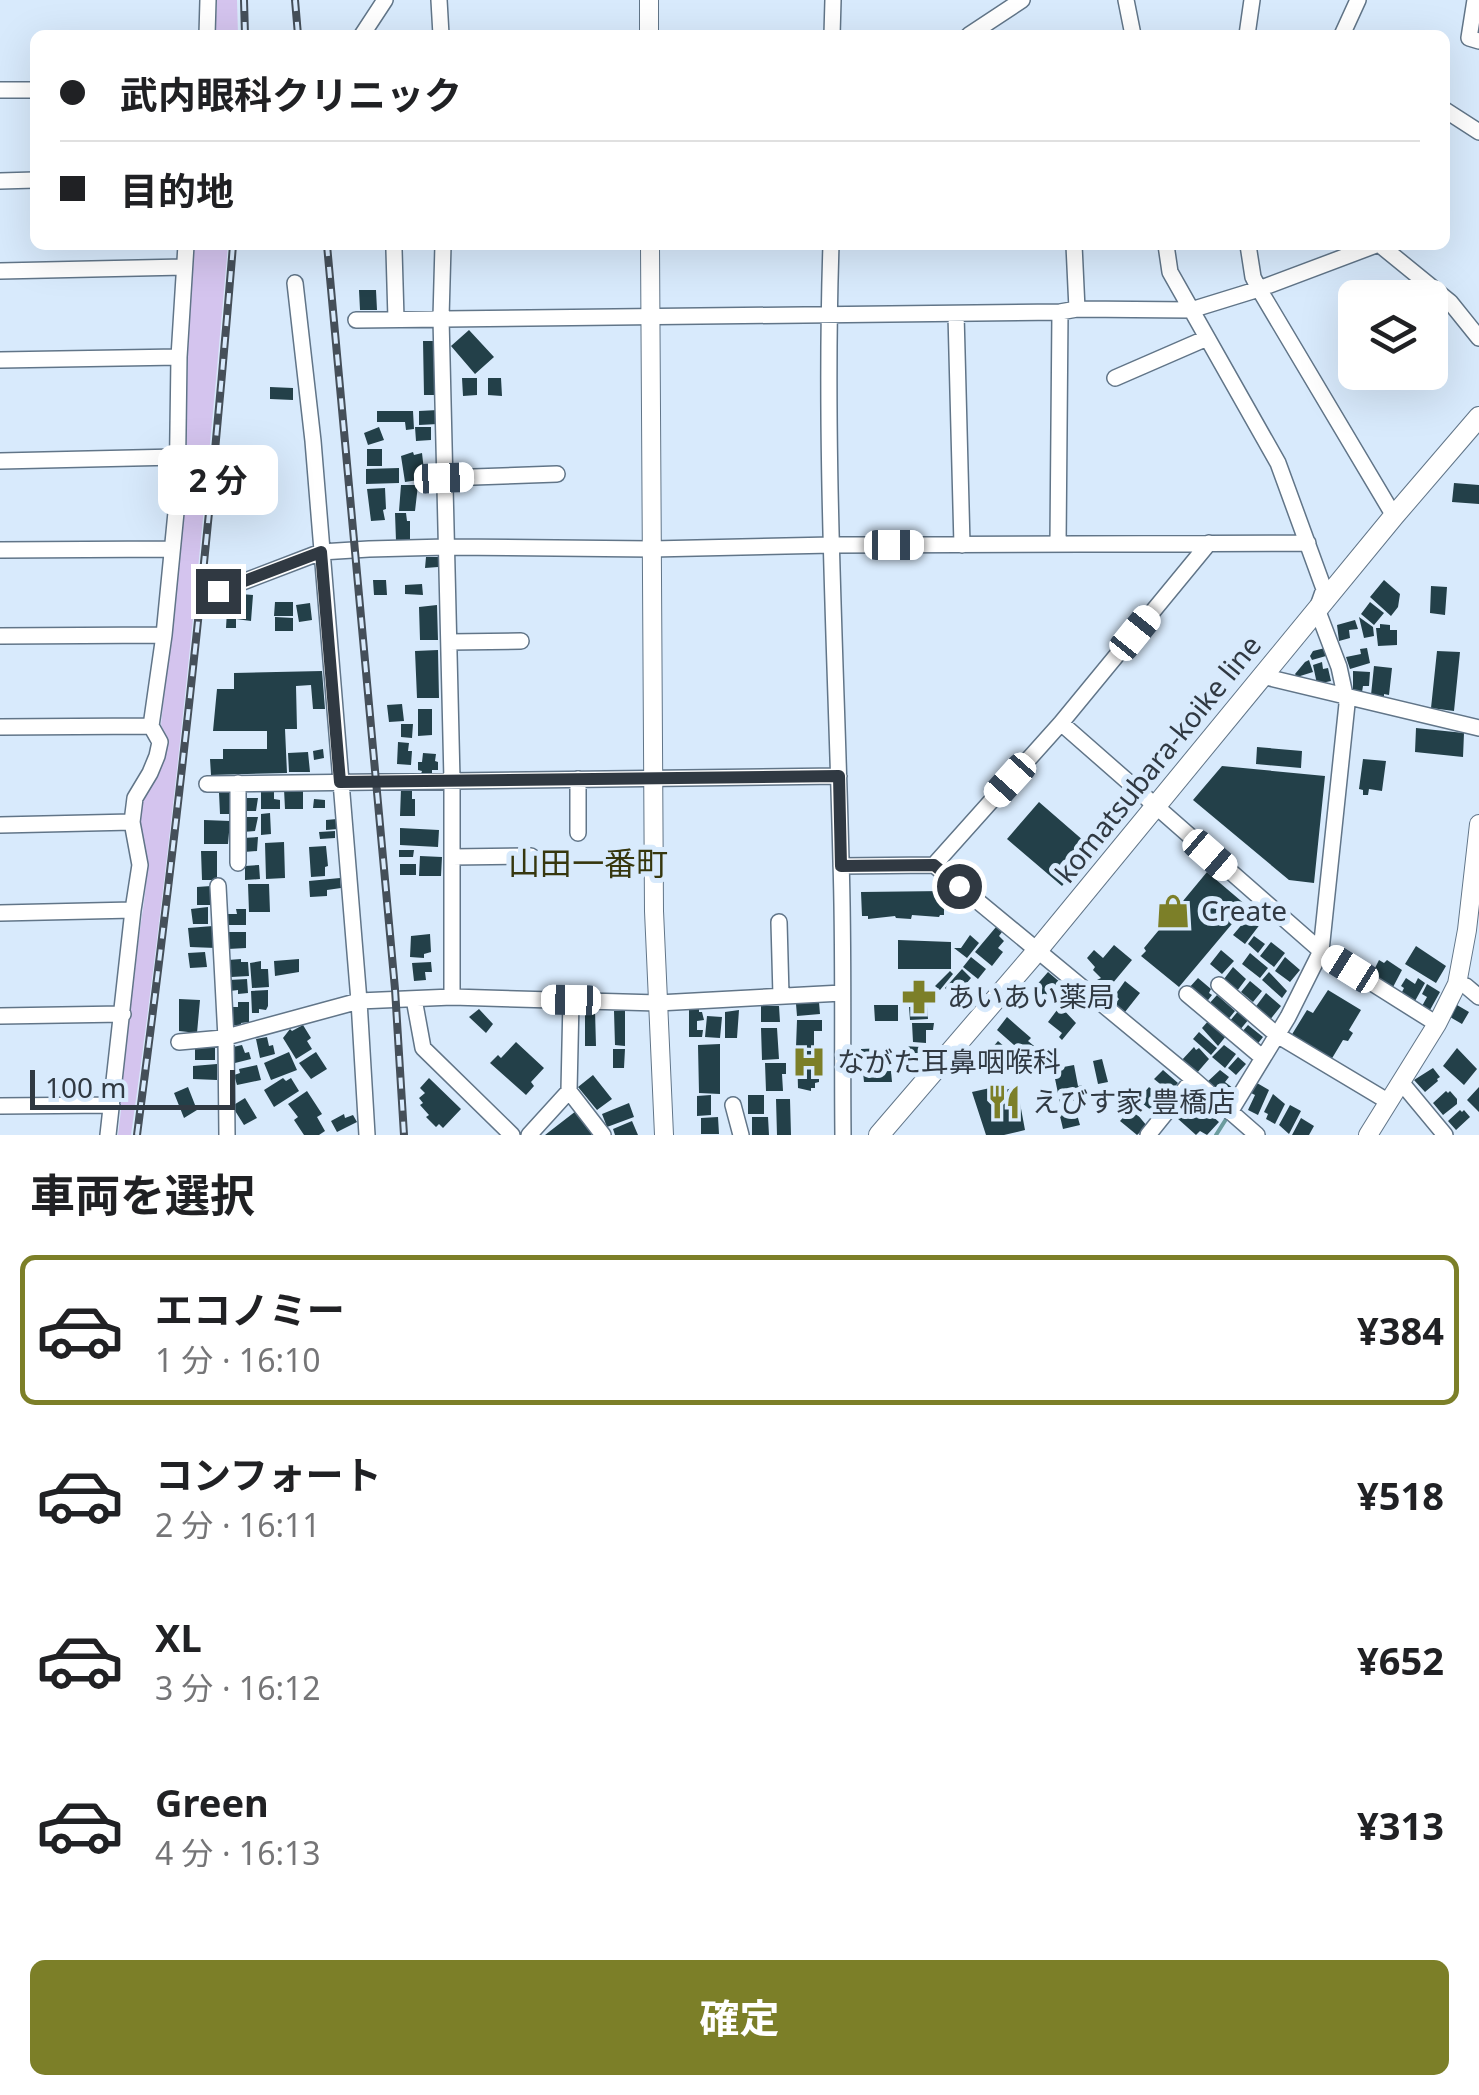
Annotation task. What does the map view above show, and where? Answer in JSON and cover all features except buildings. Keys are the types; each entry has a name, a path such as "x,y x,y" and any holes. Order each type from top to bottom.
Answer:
{"main road":[{"name":"komatsubara-koike line","path":"879,1135 1479,417"}],"street":[{"path":"207,30 208,0"},
{"path":"365,30 385,0"},
{"path":"439,0 441,30"},
{"path":"649,0 650,30"},
{"path":"832,30 833,0"},
{"path":"977,30 1022,0"},
{"path":"1126,0 1132,30"},
{"path":"1248,30 1252,0"},
{"path":"1344,30 1358,0"},
{"path":"1475,0 1468,38 1479,41"},
{"path":"0,90 30,90"},
{"path":"1450,113 1479,132"},
{"path":"0,181 30,180"},
{"path":"108,1135 140,865 132,822 135,798 160,742 151,726 177,502 186,250"},
{"path":"394,250 396,319"},
{"path":"443,250 452,998"},
{"path":"650,250 654,911 664,1135"},
{"path":"831,250 843,1135"},
{"path":"1058,544 1074,250"},
{"path":"1167,250 1170,272 1278,463 1324,588 1317,610 1339,667 1347,704 1321,950 1230,1112"},
{"path":"1249,250 1259,288 1394,516"},
{"path":"356,320 1191,310 1364,250"},
{"path":"1384,250 1450,302 1479,338"},
{"path":"0,271 184,268"},
{"path":"294,283 313,441 367,1135"},
{"path":"956,314 962,545"},
{"path":"1115,378 1207,338"},
{"path":"0,360 179,357"},
{"path":"0,461 177,457"},
{"path":"444,478 557,474"},
{"path":"218,591 321,552 446,546 652,549 1308,542"},
{"path":"934,865 1061,724 1209,543"},
{"path":"0,550 172,549"},
{"path":"0,636 164,635"},
{"path":"448,642 521,641"},
{"path":"1262,676 1479,728"},
{"path":"1061,724 1321,950 1437,1024"},
{"path":"0,727 151,726"},
{"path":"206,784 839,776"},
{"path":"578,780 578,833"},
{"path":"238,783 238,863"},
{"path":"0,825 132,822"},
{"path":"1467,989 1467,930 1479,824"},
{"path":"452,856 530,856"},
{"path":"841,866 934,865 1257,1135"},
{"path":"218,886 227,1135"},
{"path":"0,913 133,910"},
{"path":"779,922 782,996"},
{"path":"1368,1135 1437,1024 1479,972"},
{"path":"1219,986 1276,1036 1389,1102"},
{"path":"180,1042 226,1038 359,1000 658,1002 842,993"},
{"path":"1187,994 1263,1058"},
{"path":"414,999 422,1048 512,1135"},
{"path":"571,1000 569,1091 603,1135"},
{"path":"0,1016 123,1014"},
{"path":"1148,1135 1193,1079"},
{"path":"1401,1082 1445,1135"},
{"path":"529,1135 569,1091"},
{"path":"0,1106 112,1105"},
{"path":"733,1105 741,1135"}],"shaded area":[{"path":"217,0 237,0 238,30 215,30"},
{"path":"194,250 228,250 160,913 131,1135 118,1135 118,1105 146,878 139,809 166,748 161,725 184,497"}],"waterway":[{"path":"1216,1135 1228,1116"}],"railway":[{"path":"244,0 245,30"},
{"path":"295,0 298,30"},
{"path":"137,1135 191,690 233,250"},
{"path":"327,250 395,989 404,1135"}],"place":[{"name":"Create","path":"1173,911"},
{"name":"あいあい薬局","path":"919,997"},
{"name":"ながた耳鼻咽喉科","path":"809,1062"},
{"name":"えびす家 豊橋店","path":"1004,1102"}],"district":[{"name":"山田一番町","path":"588,864"}],"route":[{"path":"218,591 321,552 340,782 839,776 841,866 934,865 959,886"}]}
